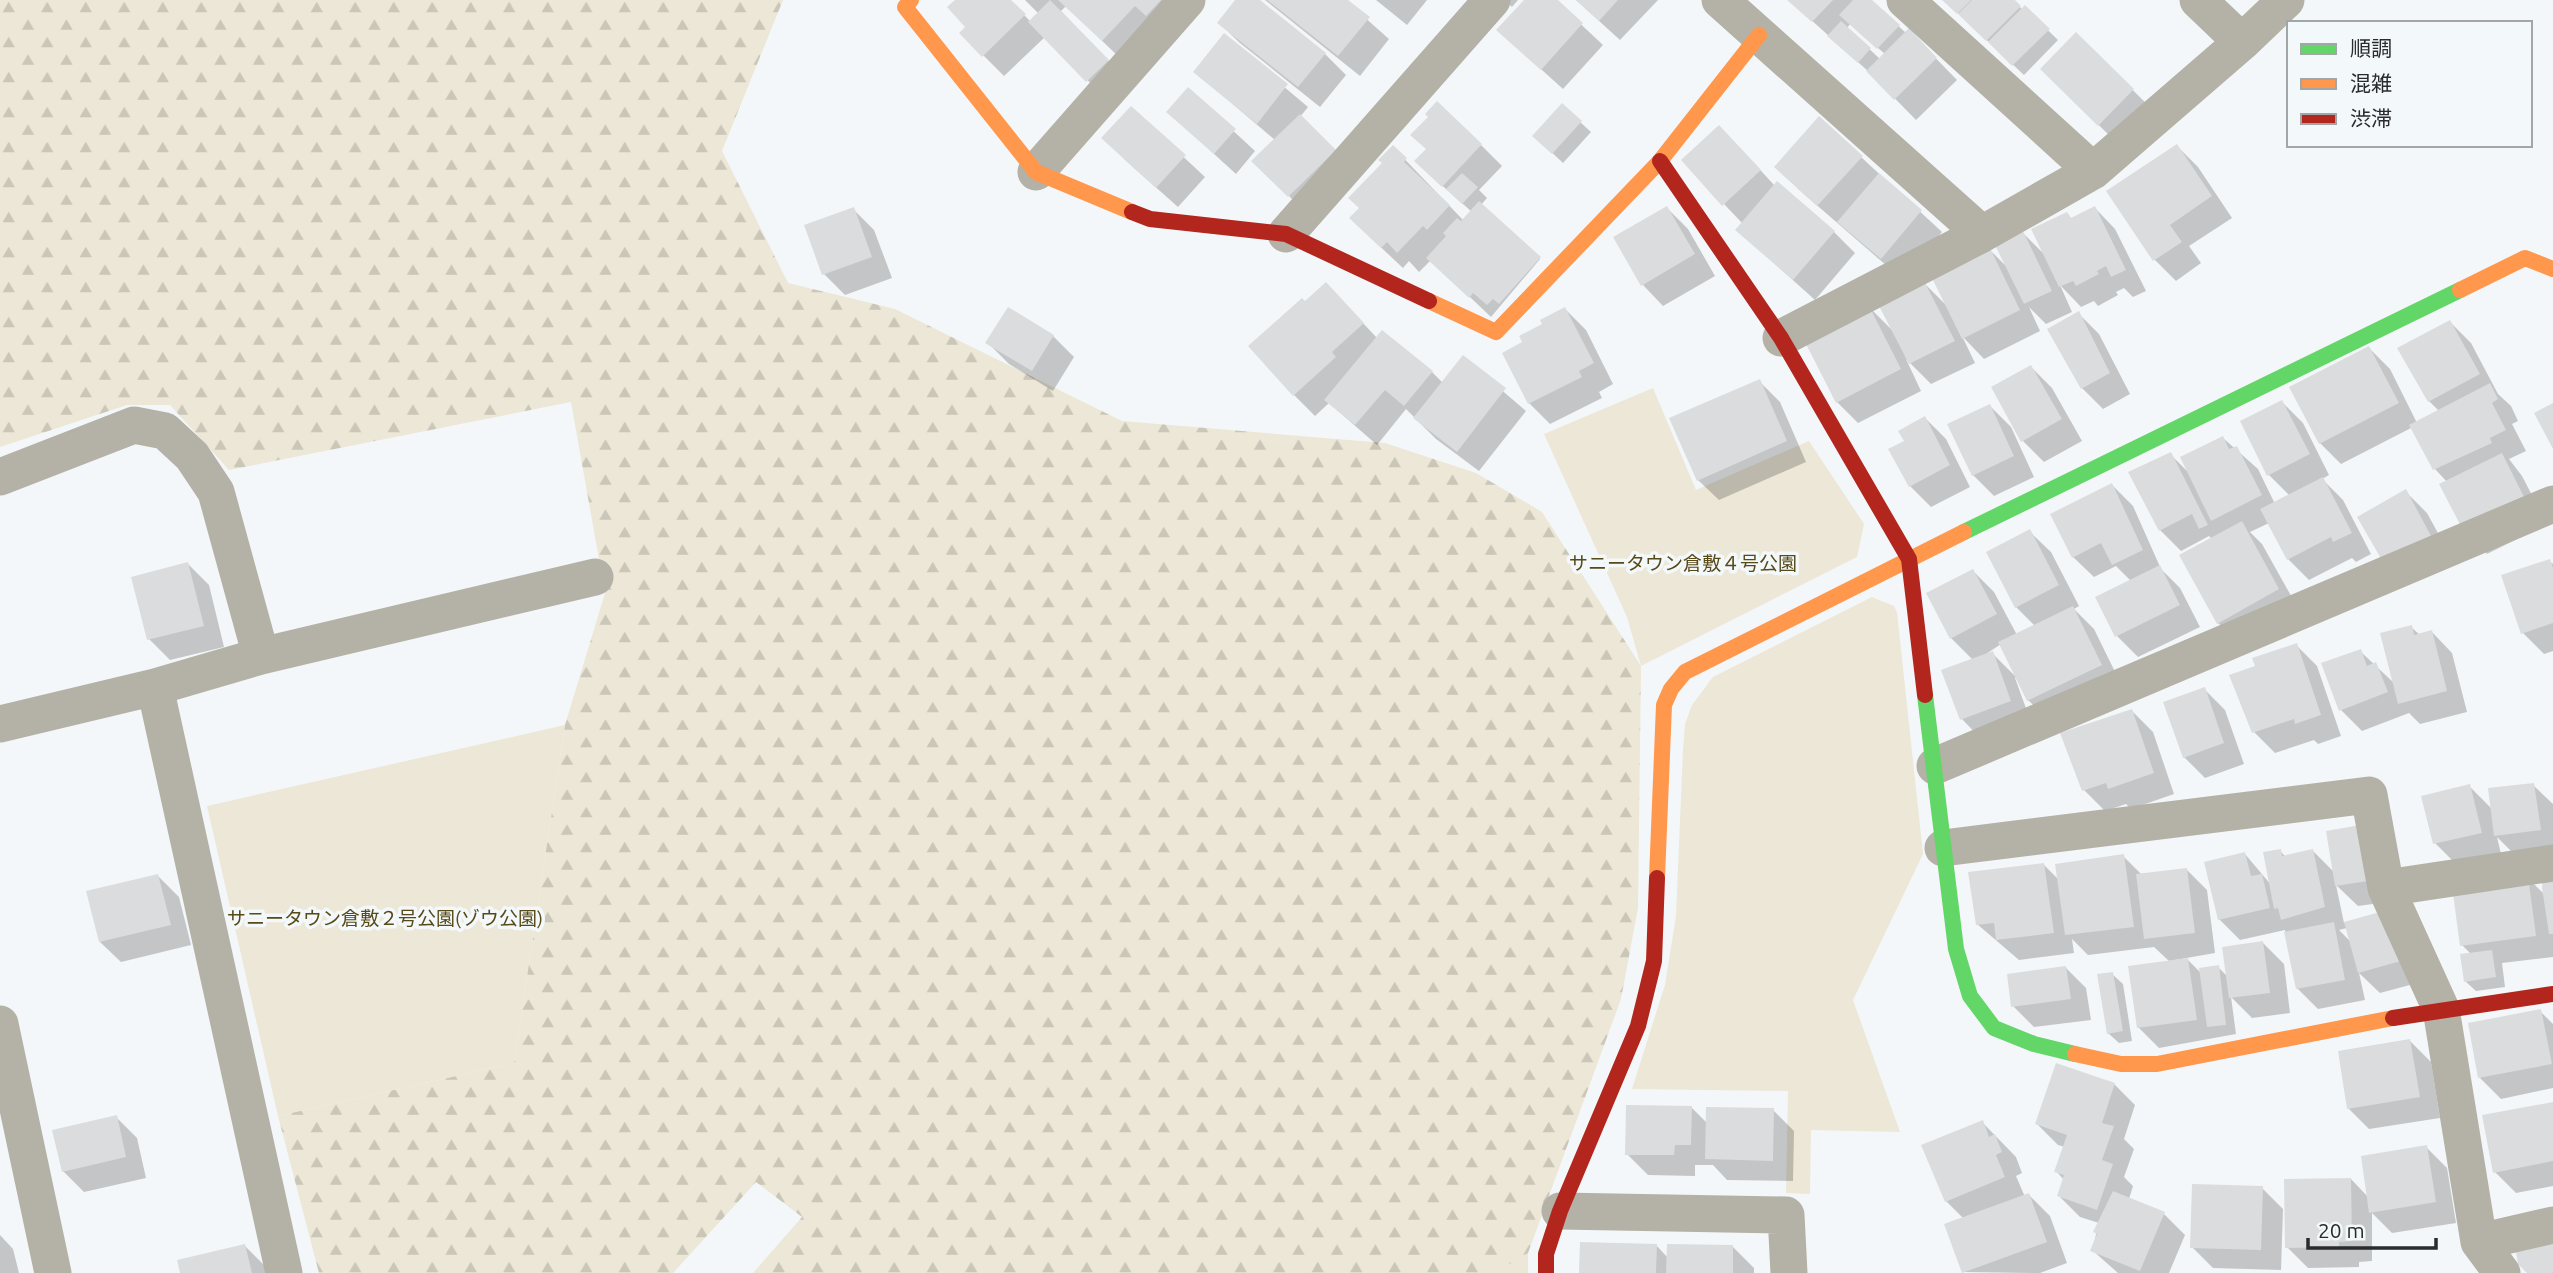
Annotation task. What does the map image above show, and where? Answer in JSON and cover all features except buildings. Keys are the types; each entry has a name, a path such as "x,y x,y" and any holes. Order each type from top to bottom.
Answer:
{"street":[{"path":"911,0 905,7 1036,172 1150,219 1286,234 1496,332 1660,161 1759,35"},
{"path":"1036,172 1187,0"},
{"path":"1286,234 1492,0"},
{"path":"1720,0 1982,234"},
{"path":"1905,0 2093,171"},
{"path":"2198,0 2242,42"},
{"path":"1781,338 1982,234 2093,171 2242,42 2286,0"},
{"path":"1660,161 1781,338 1909,559 1956,949 1970,996 1994,1028 2034,1044 2121,1064 2157,1064 2441,1009 2553,994"},
{"path":"1546,1273 1546,1254 1560,1211 1638,1026 1654,961 1664,705 1671,689 1685,672 1909,559 2525,258 2553,269"},
{"path":"0,477 134,425 166,431 192,456 216,492 261,656"},
{"path":"1935,766 2553,504"},
{"path":"0,724 155,687 261,656 596,577"},
{"path":"155,687 284,1273"},
{"path":"1943,848 2369,795 2386,888 2441,1009 2479,1242 2502,1273"},
{"path":"2386,888 2553,863"},
{"path":"0,1024 53,1273"},
{"path":"1560,1211 1786,1215 1789,1273"},
{"path":"2479,1242 2553,1225"}],"green space":[{"path":"0,0 783,0 722,151 788,283 895,309 1122,421 1385,443 1476,473 1542,512 1641,666 1638,908 1621,999 1528,1253 1494,1273 753,1273 802,1217 756,1182 673,1273 319,1273 278,1116 514,1063 565,725 605,593 571,402 229,470 170,405 127,405 0,447"},
{"name":"サニータウン倉敷４号公園","path":"1653,388 1696,490 1809,441 1864,524 1857,557 1641,666 1627,617 1544,434"},
{"path":"1872,597 1894,606 1897,612 1923,854 1853,1000 1900,1132 1811,1130 1810,1194 1786,1193 1788,1091 1632,1089 1665,985 1676,916 1683,750 1685,724 1692,705 1713,677"},
{"name":"サニータウン倉敷２号公園(ゾウ公園)","path":"565,725 514,1063 278,1116 207,806"},
{"path":"1528,1253 1528,1273 1494,1273 1495,1272"}],"traffic: fast":[{"path":"1964,532 2460,290"},
{"path":"1925,695 1956,949 1970,996 1994,1028 2034,1044 2075,1054"}],"traffic: slow":[{"path":"911,0 905,7 1036,172 1132,212"},
{"path":"1429,301 1496,332 1660,161 1759,35"},
{"path":"2460,290 2525,258 2553,269"},
{"path":"1657,878 1664,705 1671,689 1685,672 1964,532"},
{"path":"2075,1054 2121,1064 2157,1064 2393,1018"}],"traffic: jam":[{"path":"1660,161 1781,338 1909,559 1925,695"},
{"path":"1132,212 1150,219 1286,234 1429,301"},
{"path":"1546,1273 1546,1254 1560,1211 1638,1026 1654,961 1657,878"},
{"path":"2393,1018 2553,994"}]}
